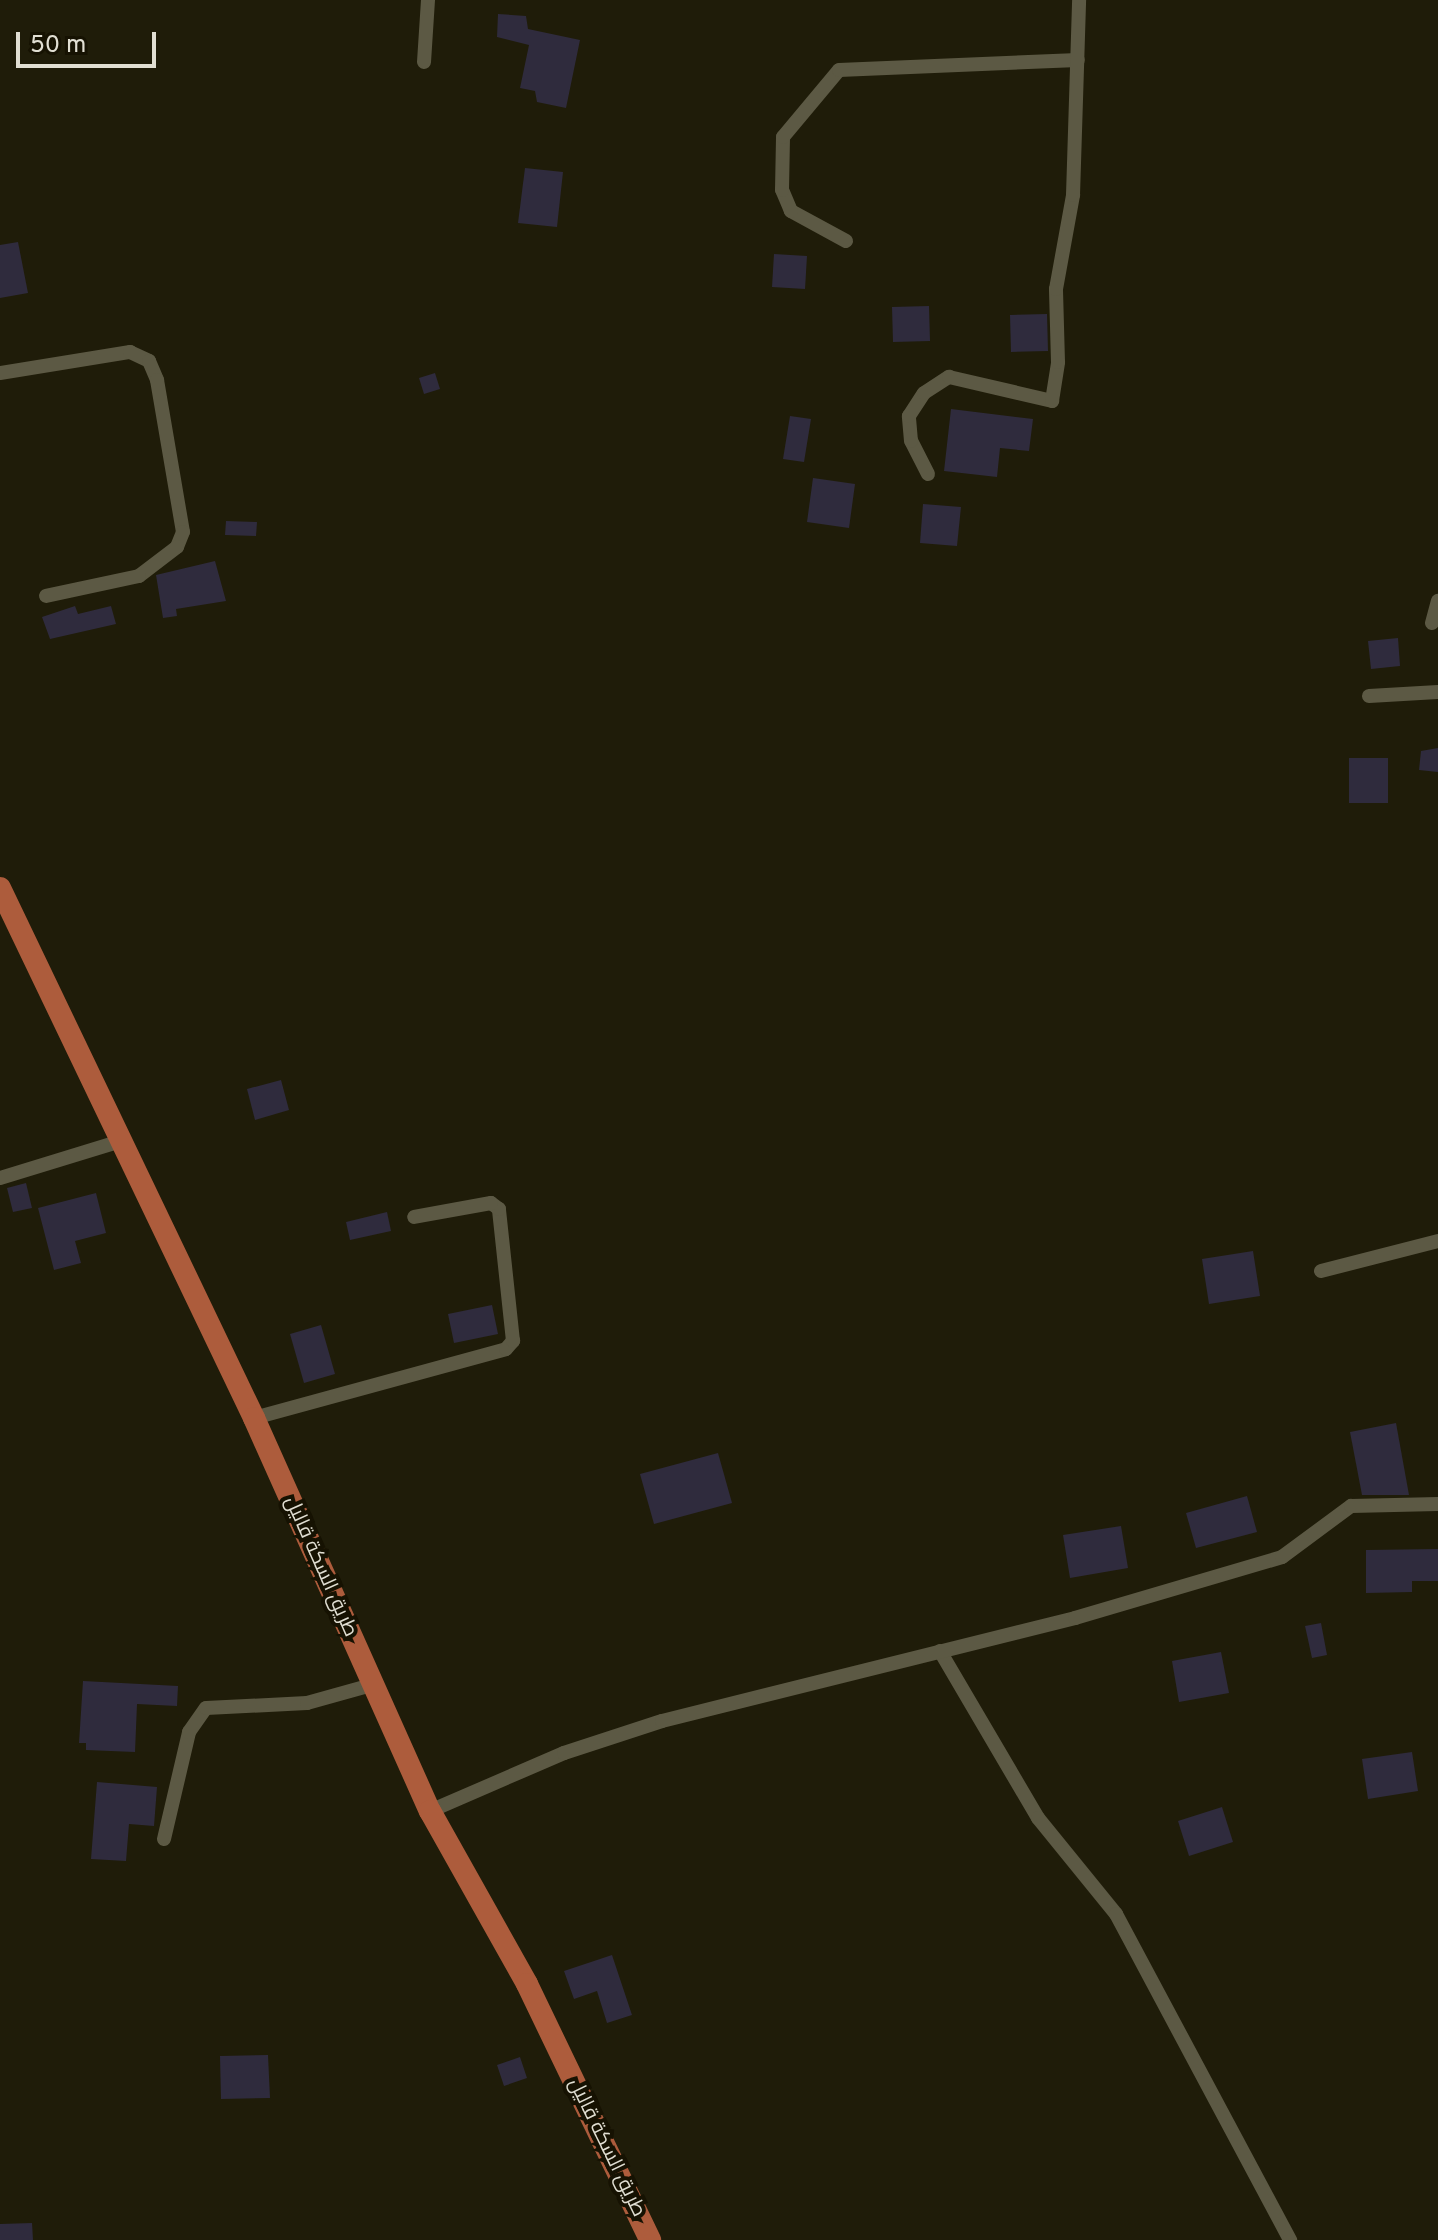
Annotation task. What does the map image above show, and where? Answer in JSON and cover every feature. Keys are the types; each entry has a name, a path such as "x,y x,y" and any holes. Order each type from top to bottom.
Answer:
{"main road":[{"name":"طريق السكة قاليل","path":"0,888 118,1142 254,1418 430,1811 527,1984 650,2240"}],"street":[{"path":"424,62 428,0"},
{"path":"928,474 911,441 909,416 924,393 949,377 1052,401 1058,362 1056,289 1073,195 1079,0"},
{"path":"846,241 791,211 782,190 783,137 839,70 1078,60"},
{"path":"0,373 130,352 149,361 157,380 183,532 177,547 139,576 46,596"},
{"path":"1432,623 1438,601"},
{"path":"1369,696 1438,692"},
{"path":"0,1178 118,1142"},
{"path":"254,1418 506,1349 513,1341 499,1209 491,1203 414,1217"},
{"path":"1321,1271 1438,1241"},
{"path":"430,1811 564,1753 662,1721 1075,1618 1282,1557 1351,1506 1438,1504"},
{"path":"940,1651 1038,1818 1116,1914 1290,2240"},
{"path":"164,1839 189,1732 206,1708 307,1703 372,1685"}],"building":[{"path":"498,14 526,16 528,29 580,40 566,108 537,102 535,91 520,88 529,45 497,37"},
{"path":"525,168 563,172 557,227 518,223"},
{"path":"18,242 28,293 0,298 0,245"},
{"path":"774,254 807,256 805,289 772,287"},
{"path":"929,306 930,341 893,342 892,307"},
{"path":"1047,314 1048,351 1011,352 1010,315"},
{"path":"435,373 440,389 424,394 419,378"},
{"path":"951,409 1033,419 1029,451 1000,448 997,477 944,471"},
{"path":"790,416 811,419 804,462 783,459"},
{"path":"813,478 855,484 849,528 807,522"},
{"path":"923,504 961,507 957,546 920,543"},
{"path":"226,521 257,522 256,536 225,535"},
{"path":"215,561 226,601 176,609 177,616 163,618 156,575"},
{"path":"75,606 78,614 111,606 116,624 50,639 42,617"},
{"path":"1398,638 1400,666 1371,669 1368,641"},
{"path":"1438,748 1438,772 1419,770 1421,751"},
{"path":"1349,758 1388,758 1388,803 1349,803"},
{"path":"281,1080 289,1110 255,1120 247,1089"},
{"path":"26,1183 32,1208 13,1212 7,1188"},
{"path":"96,1193 106,1233 75,1241 81,1263 54,1270 38,1208"},
{"path":"387,1212 391,1231 350,1240 346,1222"},
{"path":"1253,1251 1260,1296 1209,1304 1202,1259"},
{"path":"492,1305 498,1334 454,1343 448,1314"},
{"path":"321,1325 335,1374 304,1383 290,1334"},
{"path":"1396,1423 1409,1495 1362,1495 1350,1432"},
{"path":"718,1453 732,1503 654,1524 640,1474"},
{"path":"1247,1496 1257,1532 1196,1548 1186,1513"},
{"path":"1121,1526 1128,1568 1070,1578 1063,1535"},
{"path":"1438,1549 1438,1581 1412,1581 1412,1592 1366,1593 1366,1550"},
{"path":"1321,1623 1327,1655 1312,1658 1305,1626"},
{"path":"1221,1652 1229,1693 1179,1702 1172,1661"},
{"path":"83,1681 178,1686 177,1706 137,1704 135,1752 86,1750 86,1743 79,1743"},
{"path":"1412,1752 1418,1791 1368,1799 1362,1759"},
{"path":"97,1782 157,1787 154,1826 129,1824 126,1861 91,1859"},
{"path":"1222,1807 1233,1842 1189,1856 1178,1821"},
{"path":"612,1955 632,2015 607,2023 597,1991 574,1999 564,1971"},
{"path":"268,2055 270,2098 221,2099 220,2056"},
{"path":"520,2057 527,2078 504,2086 497,2065"},
{"path":"32,2223 33,2240 0,2240 0,2224"}]}
